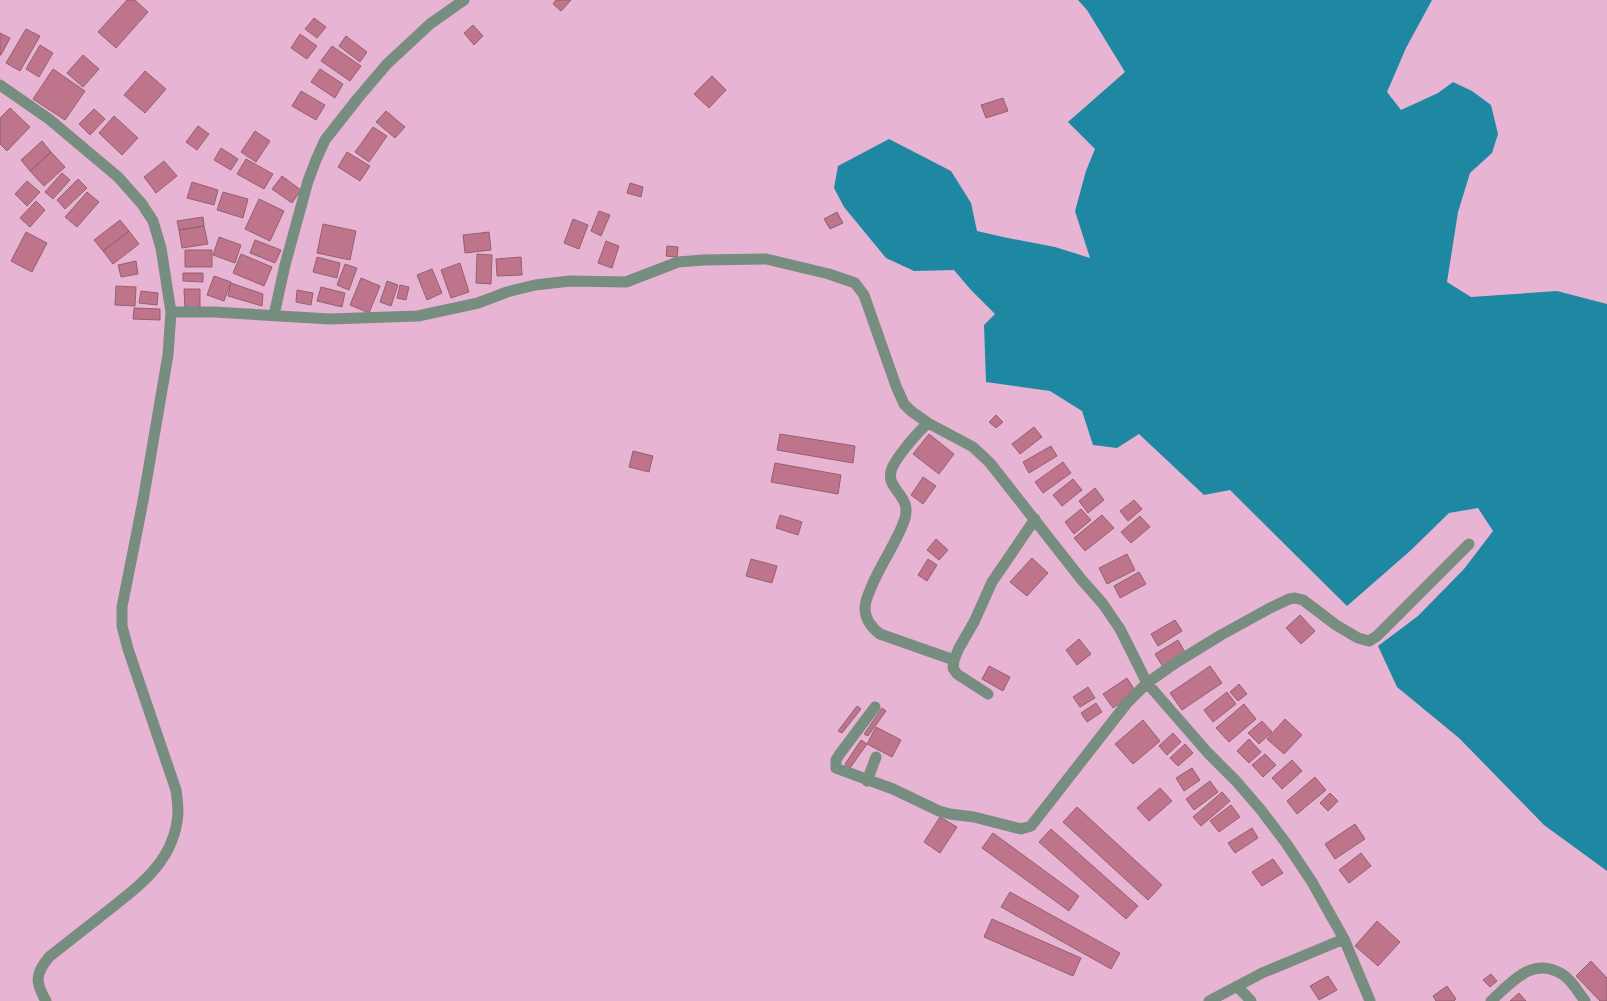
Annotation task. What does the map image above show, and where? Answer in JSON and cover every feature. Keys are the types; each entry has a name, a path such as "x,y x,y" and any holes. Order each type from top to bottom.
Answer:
{"street":[{"path":"274,315 303,197 325,140 341,118 388,64 430,24 464,0"},
{"path":"0,85 63,131 118,177 142,204 153,221 161,248 171,312 168,355 143,501 122,607 122,626 128,650 176,790 178,812 175,832 170,846 159,865 139,886 49,957 42,965 37,977 39,987 46,1001"},
{"path":"171,312 274,315 330,319 418,316 478,303 507,292 535,285 570,281 626,282 678,262 703,260 766,259 829,274 855,283 864,295 904,404 928,423 979,452 1035,519 1081,579 1104,604 1120,629 1147,684 1261,810 1312,882 1344,939 1366,999"},
{"path":"928,423 915,436 893,467 890,477 892,485 903,498 906,508 904,523 881,566 867,597 865,608 872,628 880,634 954,660"},
{"path":"988,694 957,674 953,668 954,660 992,582 1035,519"},
{"path":"875,707 836,760 836,768 893,789 939,811 974,817 1021,830 1030,826 1127,703 1147,684 1177,662 1270,608 1295,598 1303,600 1336,625 1358,638 1369,641 1377,636 1470,544"},
{"path":"868,780 876,757"},
{"path":"1209,1001 1289,961 1344,939"},
{"path":"1491,1001 1514,979 1523,973 1542,966 1563,974 1585,1001"},
{"path":"1237,986 1251,1001"}],"water":[{"path":"1078,0 1432,0 1406,48 1387,92 1401,110 1438,93 1453,82 1472,91 1491,105 1498,134 1492,153 1470,173 1458,212 1447,282 1471,297 1557,291 1607,304 1607,871 1544,825 1459,738 1397,687 1378,646 1418,616 1464,569 1493,531 1478,508 1449,513 1410,551 1347,606 1230,490 1204,495 1139,434 1117,448 1093,445 1082,411 1050,391 986,382 984,325 995,314 954,270 914,271 886,258 844,207 834,188 838,166 889,139 951,171 971,203 977,231 1055,247 1090,258 1075,211 1086,171 1095,149 1068,122 1125,72 1087,10"}],"building":[{"path":"127,0 135,0 148,12 116,48 98,32"},
{"path":"556,0 571,0 561,11 553,4"},
{"path":"314,18 326,27 317,38 305,29"},
{"path":"473,25 483,36 474,45 464,33"},
{"path":"26,29 40,36 20,71 6,63"},
{"path":"0,33 10,38 1,55 0,55"},
{"path":"300,34 317,46 307,59 291,48"},
{"path":"346,36 367,52 360,62 339,46"},
{"path":"40,45 53,53 39,77 26,69"},
{"path":"332,46 361,66 350,81 321,61"},
{"path":"83,55 99,69 83,87 67,73"},
{"path":"53,69 85,91 65,120 33,99"},
{"path":"320,69 343,84 335,98 311,82"},
{"path":"145,71 166,89 145,113 124,95"},
{"path":"712,76 726,90 709,108 694,94"},
{"path":"301,91 325,105 316,120 292,106"},
{"path":"1003,98 1008,111 986,118 981,105"},
{"path":"10,108 30,127 7,151 0,144 0,118"},
{"path":"94,109 105,119 90,135 79,124"},
{"path":"386,111 405,127 395,138 376,122"},
{"path":"114,116 138,138 122,155 99,133"},
{"path":"198,126 209,134 197,150 186,142"},
{"path":"373,127 387,136 369,162 355,152"},
{"path":"255,131 270,141 256,162 241,152"},
{"path":"42,141 51,152 30,171 21,160"},
{"path":"221,148 238,159 231,170 214,160"},
{"path":"51,152 65,167 44,186 30,171"},
{"path":"347,152 370,166 360,181 338,167"},
{"path":"246,159 273,174 264,189 237,174"},
{"path":"164,161 177,176 156,193 144,177"},
{"path":"62,173 70,180 53,199 45,192"},
{"path":"282,176 301,190 292,203 272,189"},
{"path":"78,179 87,188 65,209 57,200"},
{"path":"27,181 40,192 27,206 15,194"},
{"path":"192,182 218,190 214,205 187,198"},
{"path":"630,183 643,187 641,197 627,193"},
{"path":"87,192 99,202 77,227 65,217"},
{"path":"223,192 248,199 243,218 217,210"},
{"path":"259,199 284,211 270,241 245,229"},
{"path":"36,201 45,210 30,227 20,218"},
{"path":"599,211 610,215 601,236 591,231"},
{"path":"837,212 843,223 830,229 824,219"},
{"path":"203,217 204,226 179,230 177,221"},
{"path":"573,219 588,225 579,249 564,243"},
{"path":"120,220 129,231 103,251 94,240"},
{"path":"323,224 356,231 350,260 317,253"},
{"path":"204,226 208,244 182,248 179,230"},
{"path":"129,231 139,244 113,264 103,251"},
{"path":"26,232 47,243 32,272 11,261"},
{"path":"489,232 491,250 465,253 463,235"},
{"path":"219,237 241,245 235,263 213,255"},
{"path":"255,240 281,250 275,263 250,253"},
{"path":"606,241 619,246 612,268 598,263"},
{"path":"667,246 678,247 677,257 666,256"},
{"path":"185,250 212,250 212,267 185,267"},
{"path":"241,254 272,267 264,286 233,273"},
{"path":"477,254 492,255 491,284 476,283"},
{"path":"317,257 340,263 337,278 313,272"},
{"path":"521,257 522,275 497,276 496,259"},
{"path":"136,261 138,274 121,277 118,265"},
{"path":"460,263 469,292 451,298 441,270"},
{"path":"345,264 357,268 349,290 337,285"},
{"path":"432,269 442,293 427,300 417,275"},
{"path":"183,273 203,273 203,282 183,281"},
{"path":"214,276 231,282 224,301 207,295"},
{"path":"361,278 380,286 369,313 350,305"},
{"path":"387,281 398,285 391,306 380,302"},
{"path":"231,283 263,294 262,306 228,296"},
{"path":"400,285 409,287 406,300 397,298"},
{"path":"116,286 136,287 135,306 115,305"},
{"path":"321,287 345,293 342,307 317,301"},
{"path":"184,289 200,289 200,310 185,310"},
{"path":"297,290 313,293 311,305 296,302"},
{"path":"141,291 158,293 157,305 139,303"},
{"path":"134,308 160,309 160,320 133,319"},
{"path":"996,415 1003,422 996,428 989,422"},
{"path":"1034,427 1042,437 1020,454 1012,444"},
{"path":"780,434 855,446 853,463 777,450"},
{"path":"929,434 954,454 939,474 913,454"},
{"path":"1051,446 1057,456 1029,473 1023,462"},
{"path":"633,451 653,456 649,472 629,467"},
{"path":"1063,462 1071,473 1043,493 1035,482"},
{"path":"775,463 841,475 838,494 771,482"},
{"path":"923,477 936,486 923,504 911,495"},
{"path":"1073,479 1082,490 1062,506 1053,495"},
{"path":"1095,488 1104,500 1088,513 1079,501"},
{"path":"1134,500 1142,509 1128,521 1120,511"},
{"path":"1081,509 1091,520 1074,534 1065,522"},
{"path":"780,515 802,522 798,535 776,528"},
{"path":"1102,515 1114,528 1085,551 1074,538"},
{"path":"1140,516 1150,527 1131,543 1121,532"},
{"path":"936,539 948,550 939,560 927,550"},
{"path":"1127,554 1135,570 1107,584 1099,568"},
{"path":"1032,558 1048,573 1027,596 1010,582"},
{"path":"751,559 777,566 772,583 746,576"},
{"path":"928,559 937,565 927,581 918,575"},
{"path":"1139,572 1146,584 1120,598 1114,586"},
{"path":"1300,615 1315,631 1301,644 1286,628"},
{"path":"1175,620 1182,631 1158,646 1151,634"},
{"path":"1079,639 1091,654 1077,665 1066,650"},
{"path":"1178,640 1185,652 1163,667 1155,654"},
{"path":"989,666 1010,677 1003,691 982,679"},
{"path":"1210,666 1222,683 1182,710 1170,693"},
{"path":"1127,678 1136,692 1113,708 1103,694"},
{"path":"1239,684 1247,694 1238,701 1230,692"},
{"path":"1088,687 1095,698 1080,707 1073,697"},
{"path":"1227,692 1236,704 1213,722 1204,710"},
{"path":"1096,703 1102,712 1087,722 1081,713"},
{"path":"1244,704 1256,719 1229,742 1216,728"},
{"path":"857,706 861,709 842,733 838,731"},
{"path":"882,708 886,711 868,736 864,734"},
{"path":"1285,719 1302,735 1284,754 1267,739"},
{"path":"1143,720 1160,741 1133,764 1115,744"},
{"path":"1262,721 1272,732 1259,744 1248,733"},
{"path":"876,727 901,740 892,757 867,744"},
{"path":"1173,733 1181,742 1167,755 1159,746"},
{"path":"1249,739 1261,752 1249,763 1237,751"},
{"path":"861,740 867,744 850,768 845,764"},
{"path":"1185,744 1193,753 1178,766 1170,758"},
{"path":"1265,754 1276,765 1263,777 1252,765"},
{"path":"1292,760 1302,771 1282,789 1272,778"},
{"path":"1192,768 1200,780 1184,791 1176,778"},
{"path":"1315,777 1326,790 1297,814 1287,801"},
{"path":"1210,781 1218,792 1194,810 1186,799"},
{"path":"1160,788 1172,801 1149,821 1137,808"},
{"path":"1222,792 1230,801 1201,826 1193,817"},
{"path":"1330,793 1338,801 1328,811 1320,803"},
{"path":"1231,805 1240,817 1219,832 1210,821"},
{"path":"1077,807 1162,885 1148,900 1063,822"},
{"path":"940,817 957,827 940,853 924,842"},
{"path":"1355,824 1365,839 1335,859 1325,844"},
{"path":"1252,828 1258,838 1235,853 1228,843"},
{"path":"1051,829 1138,906 1126,919 1039,842"},
{"path":"993,833 1079,896 1069,911 982,848"},
{"path":"1361,853 1371,866 1349,883 1339,870"},
{"path":"1273,859 1283,873 1262,886 1252,872"},
{"path":"1010,892 1120,953 1111,969 1001,907"},
{"path":"992,919 1081,958 1073,976 984,937"},
{"path":"1377,921 1400,942 1378,966 1355,946"},
{"path":"1591,961 1607,978 1607,1001 1600,1001 1576,976"},
{"path":"1491,974 1497,981 1490,987 1483,980"},
{"path":"1328,976 1337,990 1319,1000 1310,986"},
{"path":"1447,986 1456,999 1454,1001 1436,1001 1433,996"},
{"path":"1519,993 1526,1001 1510,1001"}]}
